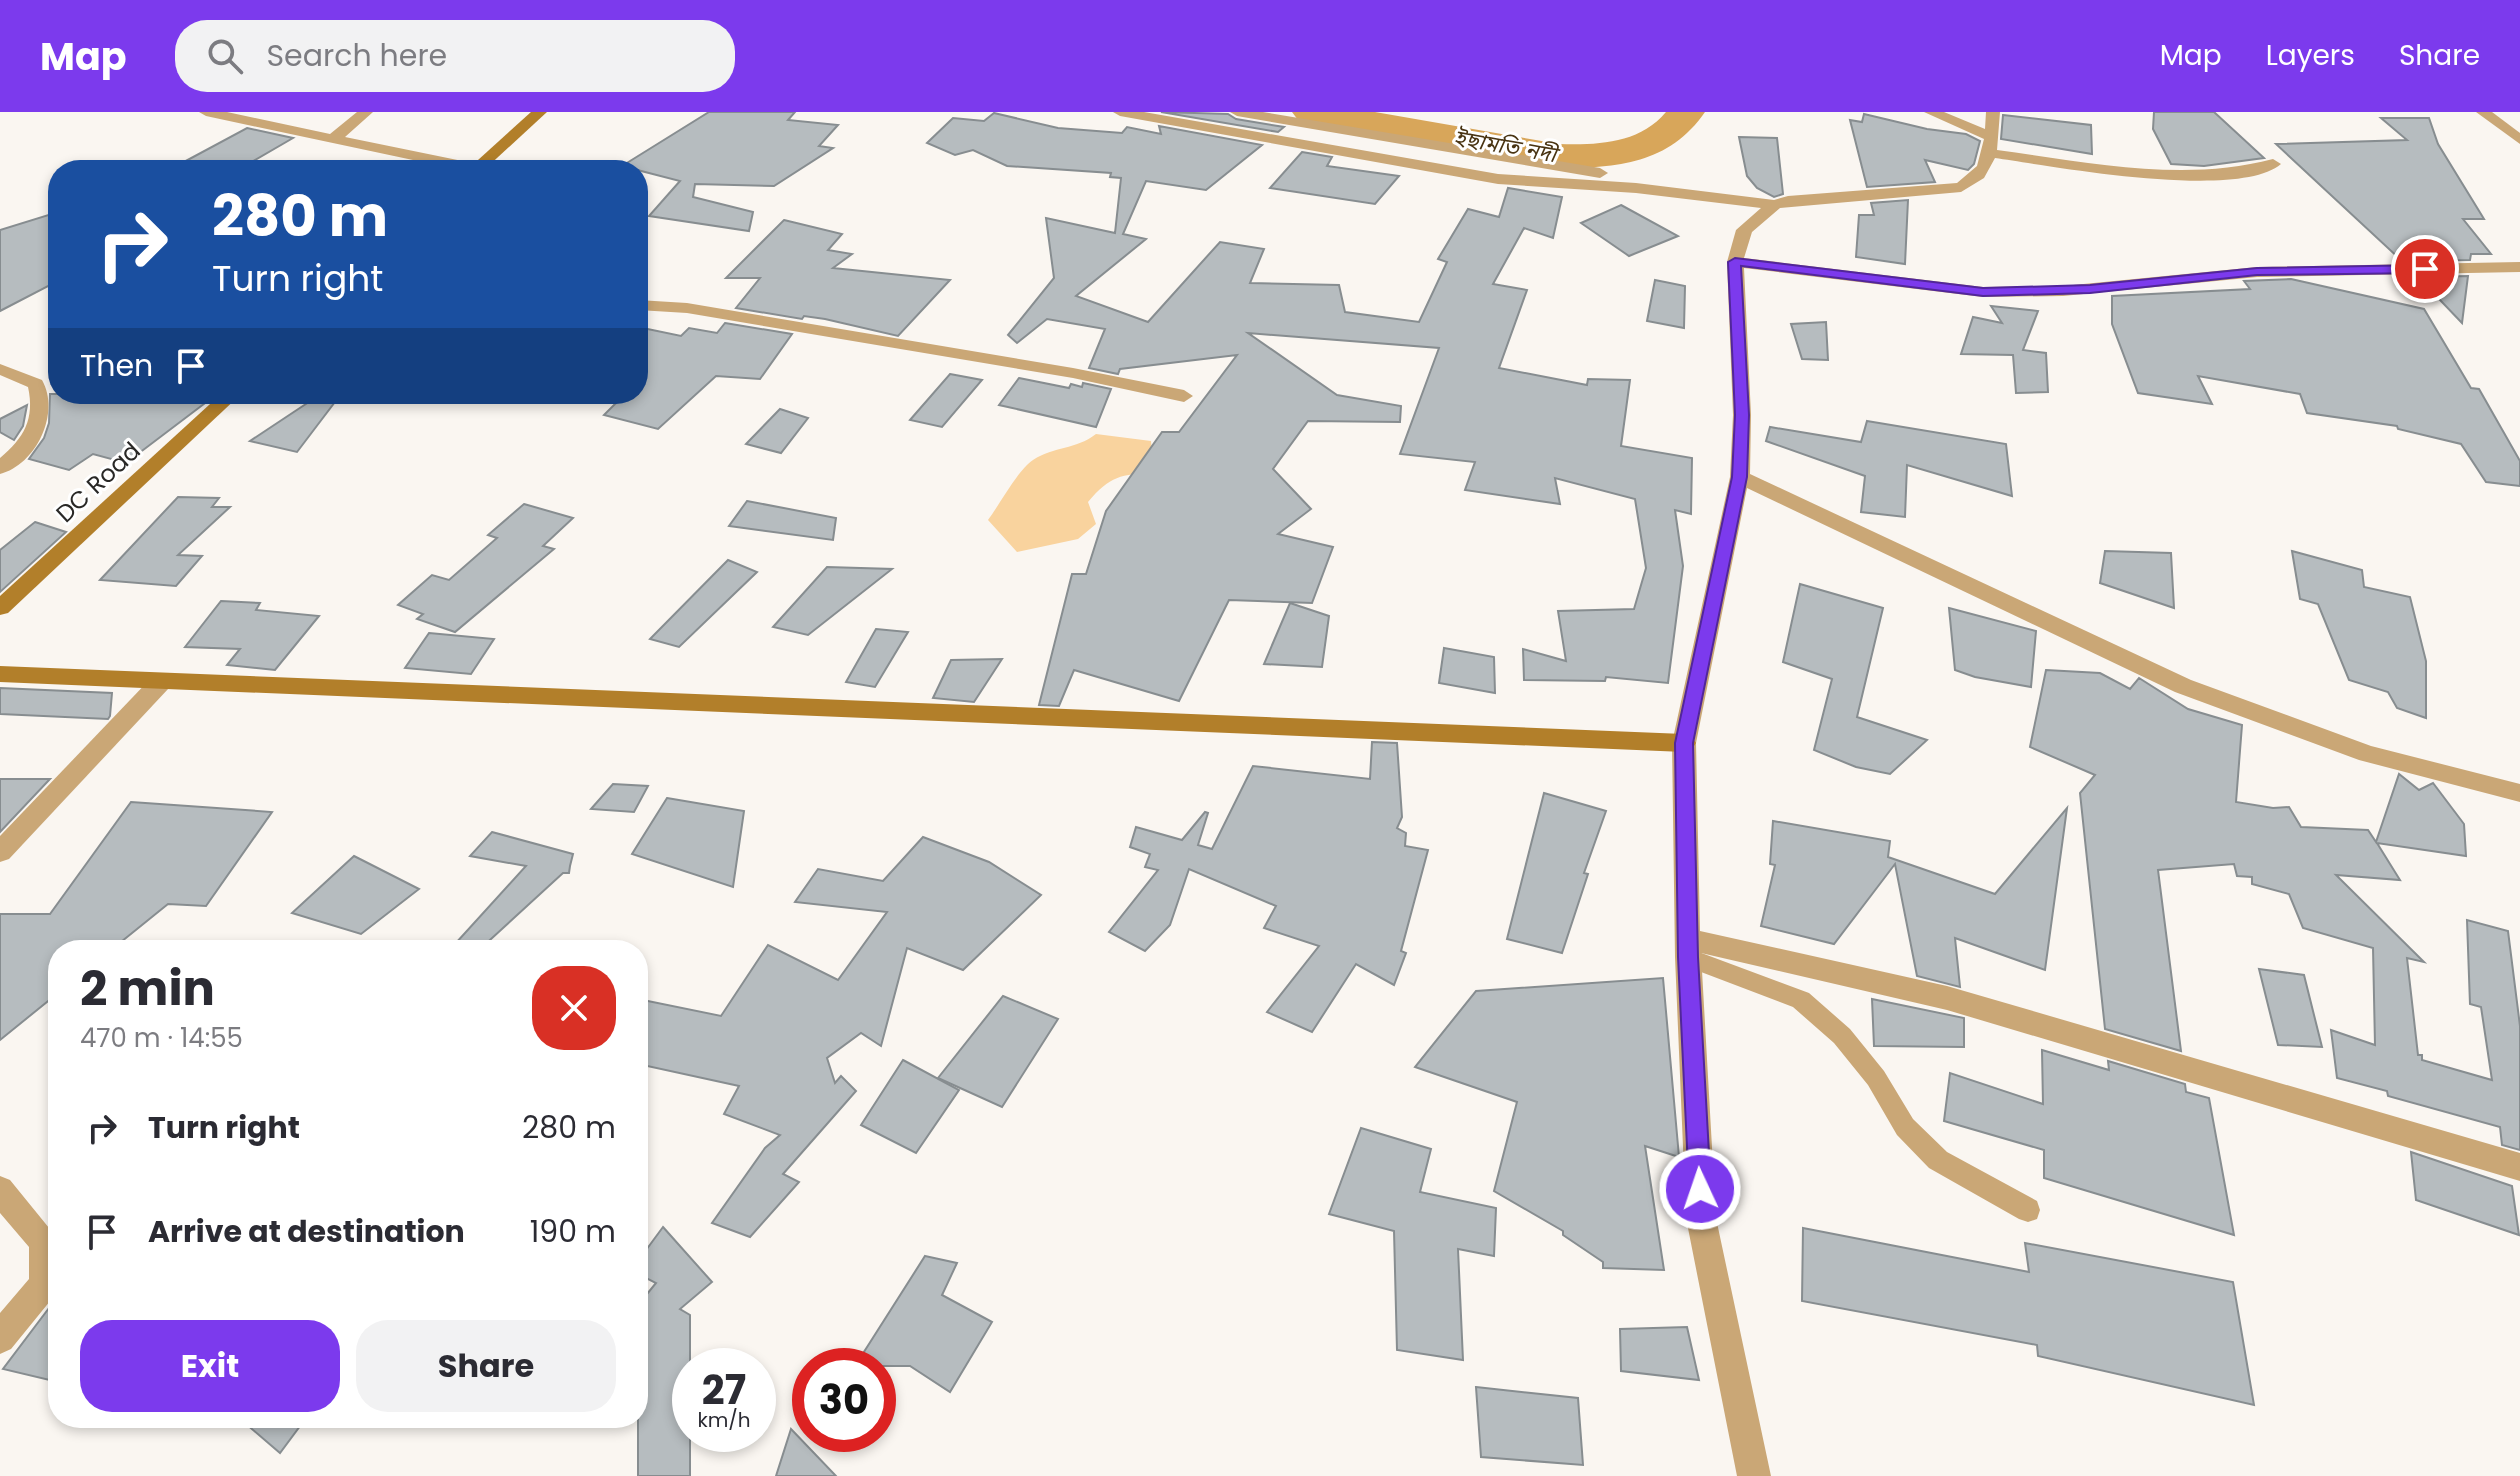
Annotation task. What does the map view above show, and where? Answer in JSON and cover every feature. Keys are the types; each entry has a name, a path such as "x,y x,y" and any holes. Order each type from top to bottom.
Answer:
{"street":[{"path":"206,112 435,160"},
{"path":"334,138 366,112"},
{"path":"486,160 540,112"},
{"path":"1120,112 1498,179 1636,188 1781,203 1880,196 1961,187 1972,183 1989,159 1993,112"},
{"path":"1237,112 1781,203"},
{"path":"1931,112 1991,145 2177,174 2258,171 2273,164"},
{"path":"2483,112 2520,140"},
{"path":"1754,1476 1701,1218 1688,948 1684,743 1740,477 1742,415 1735,262 1744,230 1781,203"},
{"path":"1735,262 1983,292 2104,288 2257,272 2520,267"},
{"path":"648,306 687,308 1073,373 1184,396"},
{"path":"0,369 36,384 42,403 39,426 26,445 0,468"},
{"path":"42,403 48,400"},
{"name":"DC Road","path":"0,608 221,404"},
{"path":"1740,477 2183,686 2367,754 2520,793"},
{"path":"0,674 1684,743"},
{"path":"0,852 161,682"},
{"path":"1688,948 1947,998 2520,1167"},
{"path":"0,1190 44,1242 44,1284 0,1338"}],"lane":[{"path":"1688,948 1801,1000 1842,1036 1876,1078 1905,1127 1938,1160 2028,1210"}],"shaded area":[{"path":"1096,434 1151,441 1154,473 1124,476 1103,487 1088,502 1096,524 1078,539 1017,552 988,520 1009,488 1033,460"}],"building":[{"path":"709,112 795,112 788,120 838,125 819,146 833,148 774,186 695,184 693,197 753,212 749,231 649,216 680,181 648,173 648,160 632,160"},
{"path":"1161,112 1228,114 1236,119 1284,127 1278,132"},
{"path":"2154,112 2214,112 2264,158 2204,166 2171,164 2153,129"},
{"path":"994,113 1058,128 1122,133 1127,127 1161,134 1159,126 1262,145 1206,190 1146,181 1123,234 1146,239 1076,296 1148,322 1220,242 1264,249 1250,283 1339,285 1345,312 1419,322 1447,262 1438,259 1468,209 1499,217 1508,188 1562,197 1553,238 1524,228 1493,284 1527,290 1499,368 1587,385 1588,379 1630,380 1621,446 1692,458 1691,514 1675,510 1683,566 1668,683 1606,677 1605,681 1524,680 1523,649 1566,661 1558,611 1634,609 1646,568 1635,499 1555,478 1560,504 1465,490 1475,462 1400,454 1439,348 1248,333 1337,395 1401,406 1400,422 1308,421 1273,469 1311,509 1278,534 1333,547 1312,603 1229,600 1179,701 1074,670 1059,706 1039,705 1072,574 1086,574 1106,511 1162,432 1179,432 1237,355 1120,369 1118,374 1089,368 1105,329 1047,319 1017,343 1008,335 1054,278 1046,218 1115,233 1121,178 1110,177 1111,173 1007,166 973,150 955,155 927,143 953,118 984,121"},
{"path":"1864,114 1927,129 1966,134 1980,141 1974,164 1968,170 1925,160 1935,182 1867,187 1850,120 1862,122"},
{"path":"2003,115 2091,125 2092,154 2001,139"},
{"path":"2381,118 2429,118 2438,144 2484,219 2463,219 2491,254 2471,254 2470,260 2402,261 2276,144 2407,140"},
{"path":"247,128 293,138 255,160 188,160"},
{"path":"1739,137 1777,138 1783,194 1774,197 1757,188 1747,176"},
{"path":"1302,152 1332,157 1327,166 1399,176 1375,204 1270,188"},
{"path":"1908,200 1905,264 1856,257 1859,215 1874,215 1871,203"},
{"path":"1621,205 1678,236 1629,256 1581,223"},
{"path":"48,215 48,286 0,311 0,230"},
{"path":"784,220 842,234 828,250 852,254 833,268 950,280 898,336 825,319 804,316 802,319 736,308 760,278 726,278"},
{"path":"2468,276 2462,323 2418,277"},
{"path":"2291,279 2424,309 2471,388 2479,389 2520,461 2520,486 2486,482 2461,444 2398,429 2397,426 2307,413 2300,394 2198,376 2212,404 2138,393 2112,324 2112,296 2250,289 2244,281"},
{"path":"1655,280 1685,286 1684,328 1647,321"},
{"path":"1991,306 2038,311 2023,350 2046,353 2048,392 2016,393 2013,355 1961,354 1973,317 2002,323"},
{"path":"1826,322 1828,360 1802,359 1791,324"},
{"path":"725,323 792,334 760,379 716,376 658,429 604,415 615,404 648,404 648,329 681,336 689,328 717,333"},
{"path":"950,374 982,380 942,427 910,420"},
{"path":"1019,378 1069,388 1071,384 1082,387 1083,383 1111,389 1096,427 999,405"},
{"path":"50,404 204,404 126,463 93,454 69,470 29,459 44,438 49,423"},
{"path":"306,404 333,404 297,452 250,441"},
{"path":"27,405 23,426 14,440 0,432 0,419"},
{"path":"780,409 808,418 781,453 746,444"},
{"path":"1867,421 2006,444 2012,496 1907,465 1905,517 1861,512 1865,476 1766,441 1770,427 1861,442"},
{"path":"178,497 219,498 212,507 230,507 178,555 202,556 176,586 100,580"},
{"path":"747,501 836,518 833,540 729,526"},
{"path":"524,504 573,518 543,546 554,549 455,632 417,619 423,614 398,605 432,575 449,580 497,538 488,535"},
{"path":"35,522 66,532 0,592 0,550"},
{"path":"2105,551 2171,553 2174,608 2100,583"},
{"path":"2292,551 2362,570 2364,587 2410,597 2426,661 2426,718 2397,708 2388,692 2349,680 2318,604 2300,599"},
{"path":"728,560 757,572 679,647 650,639"},
{"path":"827,567 892,569 808,635 773,627"},
{"path":"1800,584 1883,608 1857,717 1927,740 1890,774 1856,767 1814,750 1832,679 1783,662"},
{"path":"221,601 260,603 256,610 319,616 275,670 227,665 240,649 185,647"},
{"path":"1290,603 1329,616 1322,667 1264,664"},
{"path":"1949,608 2036,631 2031,687 1975,677 1955,670"},
{"path":"876,629 908,632 875,687 846,682"},
{"path":"429,633 494,639 471,674 405,668"},
{"path":"1444,648 1494,657 1495,693 1439,683"},
{"path":"1002,659 974,702 933,698 951,660"},
{"path":"2046,670 2100,673 2130,689 2139,678 2188,709 2242,725 2236,802 2273,808 2289,807 2301,827 2368,830 2376,842 2399,774 2419,790 2433,783 2464,824 2466,856 2377,843 2400,880 2336,875 2424,962 2407,958 2418,1055 2422,1055 2422,1060 2492,1080 2481,1007 2470,1004 2467,920 2508,931 2520,1026 2520,1150 2502,1145 2500,1127 2388,1096 2387,1091 2337,1078 2331,1030 2375,1045 2373,948 2303,928 2289,894 2252,884 2252,877 2237,876 2234,864 2158,870 2181,1051 2105,1029 2080,793 2095,775 2030,747"},
{"path":"0,688 112,693 110,716 108,719 0,714"},
{"path":"1372,742 1397,743 1402,817 1397,828 1406,833 1405,846 1428,850 1401,951 1406,953 1394,985 1356,964 1312,1032 1267,1012 1319,946 1264,928 1276,906 1189,869 1170,925 1145,951 1109,932 1158,870 1145,867 1150,854 1130,847 1136,827 1182,840 1205,812 1208,813 1198,845 1212,849 1253,766 1370,779"},
{"path":"0,779 50,779 0,832"},
{"path":"613,784 648,786 634,812 591,809"},
{"path":"1544,793 1606,811 1584,873 1588,874 1562,953 1507,939"},
{"path":"667,798 744,811 733,887 632,854"},
{"path":"131,802 272,812 206,906 168,904 123,940 48,940 48,1001 0,1040 0,914 50,914"},
{"path":"2067,808 2045,970 1955,938 1960,987 1917,976 1895,864 1834,944 1761,926 1775,865 1770,864 1773,821 1890,841 1888,857 1995,894"},
{"path":"492,832 573,854 569,873 563,873 490,940 459,940 526,866 470,856"},
{"path":"923,837 989,862 1041,895 963,970 907,948 881,1046 861,1033 827,1058 835,1083 841,1076 856,1091 783,1174 799,1182 750,1237 712,1223 765,1148 780,1135 724,1114 739,1086 648,1066 648,1001 721,1016 768,945 838,980 887,912 795,902 818,869 883,881"},
{"path":"354,856 419,889 361,934 292,913"},
{"path":"2259,969 2304,975 2322,1047 2278,1045"},
{"path":"1663,978 1679,1157 1645,1146 1664,1270 1603,1268 1603,1262 1563,1235 1563,1231 1494,1191 1517,1102 1415,1067 1476,991"},
{"path":"1003,996 1058,1019 1002,1107 938,1078"},
{"path":"1872,999 1964,1018 1964,1047 1874,1046"},
{"path":"2042,1050 2109,1070 2108,1061 2185,1084 2186,1092 2209,1098 2234,1235 2044,1178 2044,1150 1944,1121 1950,1073 2043,1104"},
{"path":"903,1060 959,1090 916,1153 861,1125"},
{"path":"1361,1128 1431,1149 1420,1192 1496,1208 1494,1256 1458,1249 1463,1360 1397,1350 1394,1231 1329,1214"},
{"path":"2411,1152 2512,1186 2519,1235 2416,1200"},
{"path":"663,1227 712,1282 680,1309 690,1315 690,1348 672,1348 672,1452 690,1452 690,1476 638,1476 638,1428 648,1428 648,1293 656,1283 648,1279 648,1247"},
{"path":"1803,1228 2029,1272 2025,1243 2233,1282 2254,1405 2038,1356 2037,1345 1802,1301"},
{"path":"925,1256 957,1263 942,1295 992,1322 950,1392 910,1366 896,1366 896,1348 866,1348"},
{"path":"48,1309 48,1380 3,1369"},
{"path":"1687,1327 1699,1380 1621,1371 1620,1329"},
{"path":"1476,1387 1578,1398 1583,1465 1481,1457"},
{"path":"251,1428 299,1428 280,1453"},
{"path":"791,1429 792,1452 813,1452 836,1476 776,1476"}],"waterway":[{"name":"ইছামতি নদী","path":"1311,112 1559,156 1613,154 1646,145 1661,137 1686,112"}],"route":[{"path":"1700,1189 1688,957 1684,743 1740,477 1742,415 1735,262 1983,292 2063,291 2257,272 2425,269"}]}
